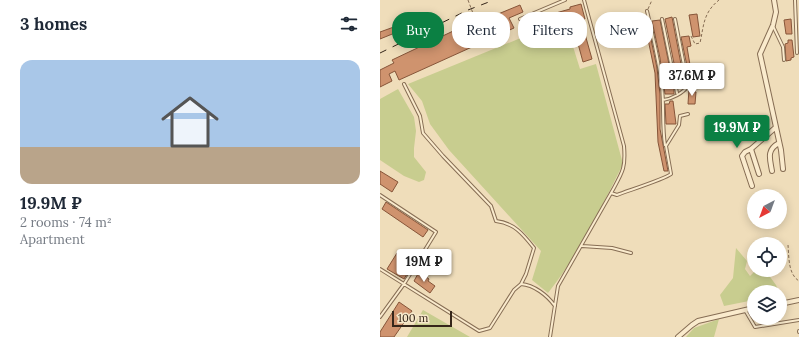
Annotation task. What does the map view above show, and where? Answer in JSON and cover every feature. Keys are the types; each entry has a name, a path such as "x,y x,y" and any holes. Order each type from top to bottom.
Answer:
{"street":[{"path":"774,0 776,12 760,54 784,164 783,169"},
{"path":"752,186 742,156 775,128"},
{"path":"772,171 769,155 770,149 779,143"},
{"path":"751,149 759,174"},
{"path":"787,303 799,300"},
{"path":"678,337 692,324 698,321 745,310"}],"lane":[{"path":"537,12 565,0"},
{"path":"550,337 558,286 621,175 626,161 624,146 584,0"},
{"path":"795,0 797,53"},
{"path":"611,193 617,195 654,181 667,178 671,174 663,130 663,100 659,67 647,11"},
{"path":"662,19 677,94"},
{"path":"663,100 671,99 677,94 685,91 688,86 675,19"},
{"path":"772,25 783,47 784,60"},
{"path":"380,269 480,331 490,328 514,290 521,284 534,248 518,230 508,223 496,221 491,206 423,133 420,116 404,84"},
{"path":"666,146 679,125 680,116 688,114"},
{"path":"380,194 436,232 404,284 380,318"},
{"path":"582,246 612,248 631,253"},
{"path":"521,284 528,285 548,297 556,306"},
{"path":"745,310 755,327 799,320"}],"path":[{"path":"468,0 472,12"},
{"path":"647,11 652,0"},
{"path":"690,36 695,44 700,43 702,23 708,11 719,0"},
{"path":"788,245 789,262 794,278 799,281"}],"green space":[{"path":"518,39 518,48 573,48 580,69 596,64 623,164 580,247 548,293 532,280 541,251 449,150 430,124 422,101 408,84 496,48 510,48 510,42"},
{"path":"398,89 414,117 416,131 414,157 426,172 424,180 419,182 404,176 380,160 380,99"},
{"path":"736,248 747,261 745,269 747,272 747,277 770,277 776,285 747,285 747,301 724,306 720,295 733,278"},
{"path":"423,310 470,337 407,337"},
{"path":"719,319 714,337 686,337 694,328"}],"building":[{"path":"581,4 583,12 559,12 570,9 570,7"},
{"path":"520,5 523,12 518,12 518,14 510,18 510,12 503,12"},
{"path":"697,14 700,36 693,37 689,15"},
{"path":"672,17 685,85 679,88 665,19"},
{"path":"791,19 792,34 786,34 784,20"},
{"path":"510,20 514,28 510,30"},
{"path":"660,20 674,94 665,94 653,21"},
{"path":"392,28 392,34 380,39 380,32"},
{"path":"452,32 452,48 470,48 399,80 395,71 389,74 392,81 380,87 380,70 394,63 392,60 417,48 444,48 444,35"},
{"path":"689,36 691,46 687,47 690,65 687,66 681,37"},
{"path":"788,40 792,40 794,57 791,58 791,60 786,61 785,44 788,43"},
{"path":"587,41 592,59 583,62 579,48 587,48"},
{"path":"650,48 653,48 657,68 660,94 660,129 668,171 664,171 658,142 655,73"},
{"path":"689,89 692,89 692,92 696,92 695,104 688,104"},
{"path":"670,101 673,101 676,124 666,124 665,104 669,104"},
{"path":"380,171 398,182 392,192 380,184"},
{"path":"386,202 428,230 423,237 382,209"},
{"path":"397,253 407,259 410,254 417,258 404,279 387,269"},
{"path":"419,272 429,279 428,281 435,286 430,293 414,281"},
{"path":"399,302 412,311 394,337 380,337 380,332"}],"railway":[{"path":"380,53 468,10 494,0"}]}
